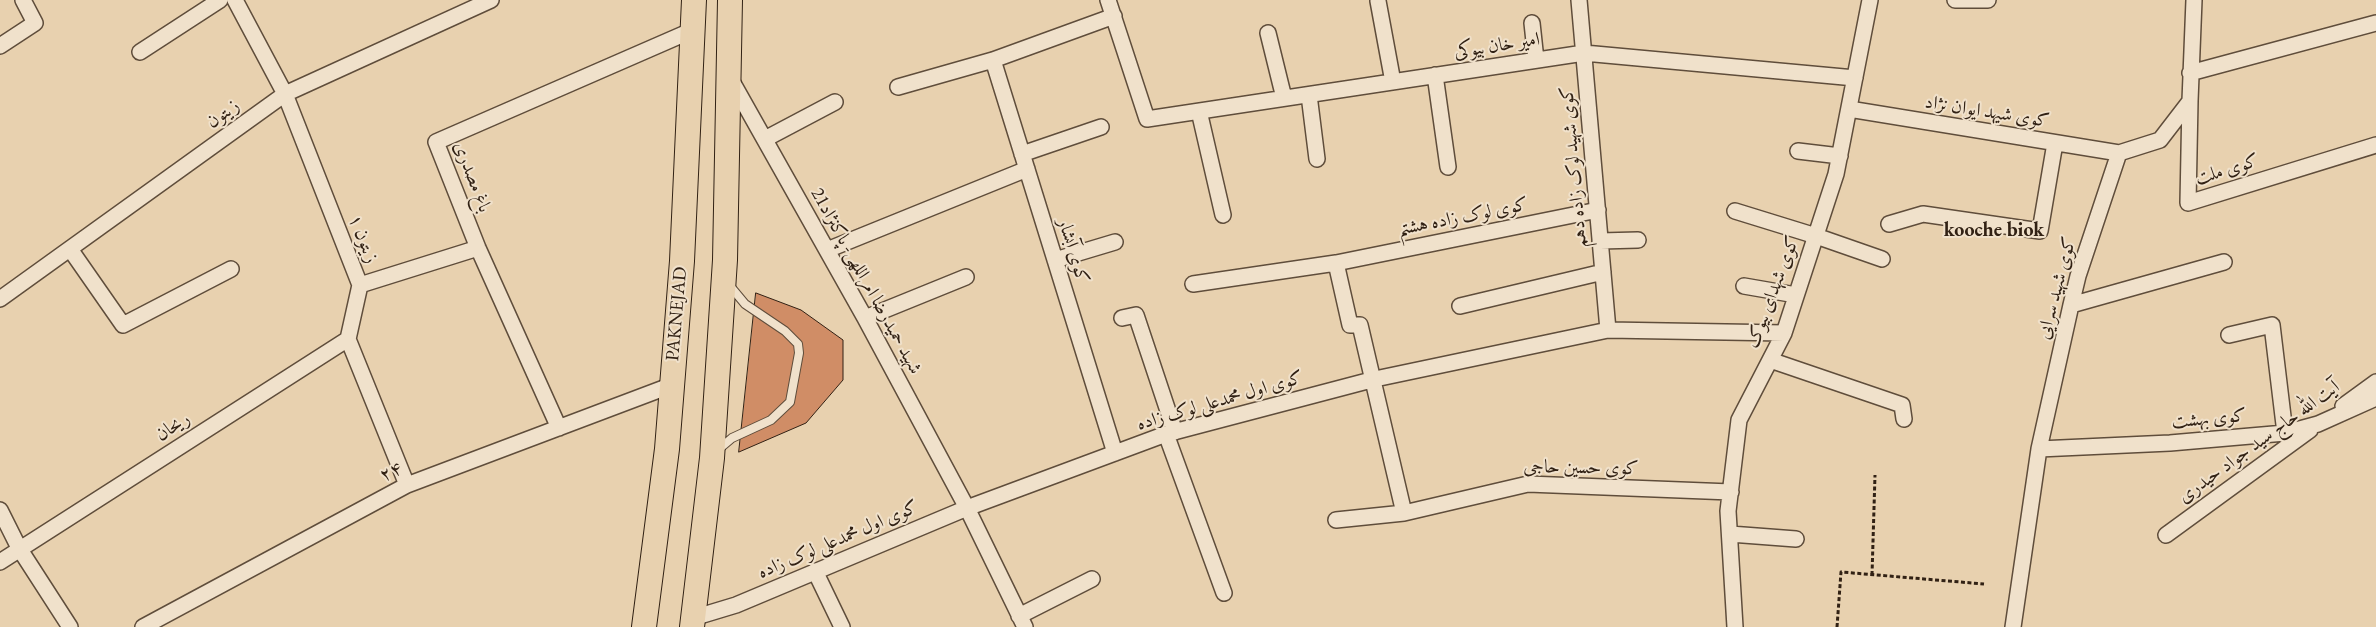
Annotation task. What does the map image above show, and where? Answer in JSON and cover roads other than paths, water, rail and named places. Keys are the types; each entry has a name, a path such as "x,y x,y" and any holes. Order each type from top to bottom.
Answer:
{"main road":[{"name":"PAKNEJAD","path":"644,627 667,449 682,261 694,0"},
{"path":"692,623 711,464 724,269 730,0"}],"street":[{"path":"0,46 35,23 23,0"},
{"path":"140,52 220,0"},
{"name":"زیتون ۱","path":"235,0 285,94 360,285 348,338"},
{"name":"زیتون","path":"0,299 285,94 491,0"},
{"path":"898,87 993,60 1114,16 1108,0"},
{"name":"کوی شهید لوک زاده دهم","path":"1579,0 1608,330"},
{"name":"کوی شهدای بیوک","path":"1735,627 1728,512 1739,420 1784,333 1836,174 1870,0"},
{"path":"1955,0 1988,0"},
{"path":"2119,154 2160,140 2190,101 2194,0"},
{"path":"1378,1 1393,82"},
{"name":"امیر خان بیوکی","path":"1114,16 1147,119 1584,53 1855,78"},
{"path":"2190,73 2376,22"},
{"path":"1532,23 1536,60"},
{"name":"باغ مصدری","path":"559,428 478,248 436,142 694,30"},
{"path":"1268,33 1284,98"},
{"name":"کوی آبشار","path":"993,60 1115,452"},
{"name":"شهید حمیدرضا امراللهی- پاکنژاد21","path":"728,75 865,318 967,508 1022,622"},
{"path":"1435,75 1448,167"},
{"path":"1309,95 1318,159"},
{"name":"کوی ملت","path":"2190,101 2188,203 2376,145"},
{"path":"764,139 834,102"},
{"name":"کوی شیهد ایوان نژاد","path":"1849,109 2119,154"},
{"path":"1199,111 1222,215"},
{"path":"1022,154 1101,127"},
{"path":"1889,224 1923,214 2040,232 2055,143"},
{"path":"1798,151 1840,156"},
{"name":"کوی شهید سرایی","path":"2013,627 2039,449 2071,305 2078,276 2119,154"},
{"path":"827,250 1027,169"},
{"name":"کوی لوک زاده هشتم","path":"1193,284 1336,263 1598,210"},
{"path":"1735,211 1882,259"},
{"path":"1600,241 1638,240"},
{"path":"1055,260 1115,242"},
{"path":"360,285 478,248"},
{"path":"70,249 123,325 230,269"},
{"path":"2071,305 2224,262"},
{"path":"1336,263 1350,325 1360,325 1375,379 1404,513"},
{"path":"1460,306 1603,272"},
{"path":"865,318 966,277"},
{"path":"1744,286 1796,295"},
{"path":"1122,318 1136,315 1170,433 1224,593"},
{"path":"2229,335 2272,325 2285,433"},
{"name":"کوی اول محمدعلی لوک زاده","path":"692,623 967,508 1170,433 1375,379 1608,330 1784,333"},
{"path":"348,338 407,485"},
{"name":"ریحان","path":"0,562 348,338"},
{"path":"1770,360 1902,405 1904,419"},
{"name":"آیت الله حاج سید جواد حیدری","path":"2166,535 2376,382"},
{"name":"۲۴","path":"143,627 407,485 672,385"},
{"name":"کوی بهشت","path":"2039,449 2170,443 2285,433 2318,424 2376,398"},
{"name":"کوی حسین حاجی","path":"1336,520 1404,513 1528,484 1731,492"},
{"path":"0,510 19,548 70,627"},
{"path":"1730,534 1796,539"},
{"path":"815,571 842,627"},
{"path":"1022,622 1092,579"}],"lane":[{"path":"711,464 722,445 732,438 771,420 790,402 799,353 798,344 785,331 744,304 735,294 724,269"}],"district":[{"name":"kooche biok","path":"1994,231"}]}
